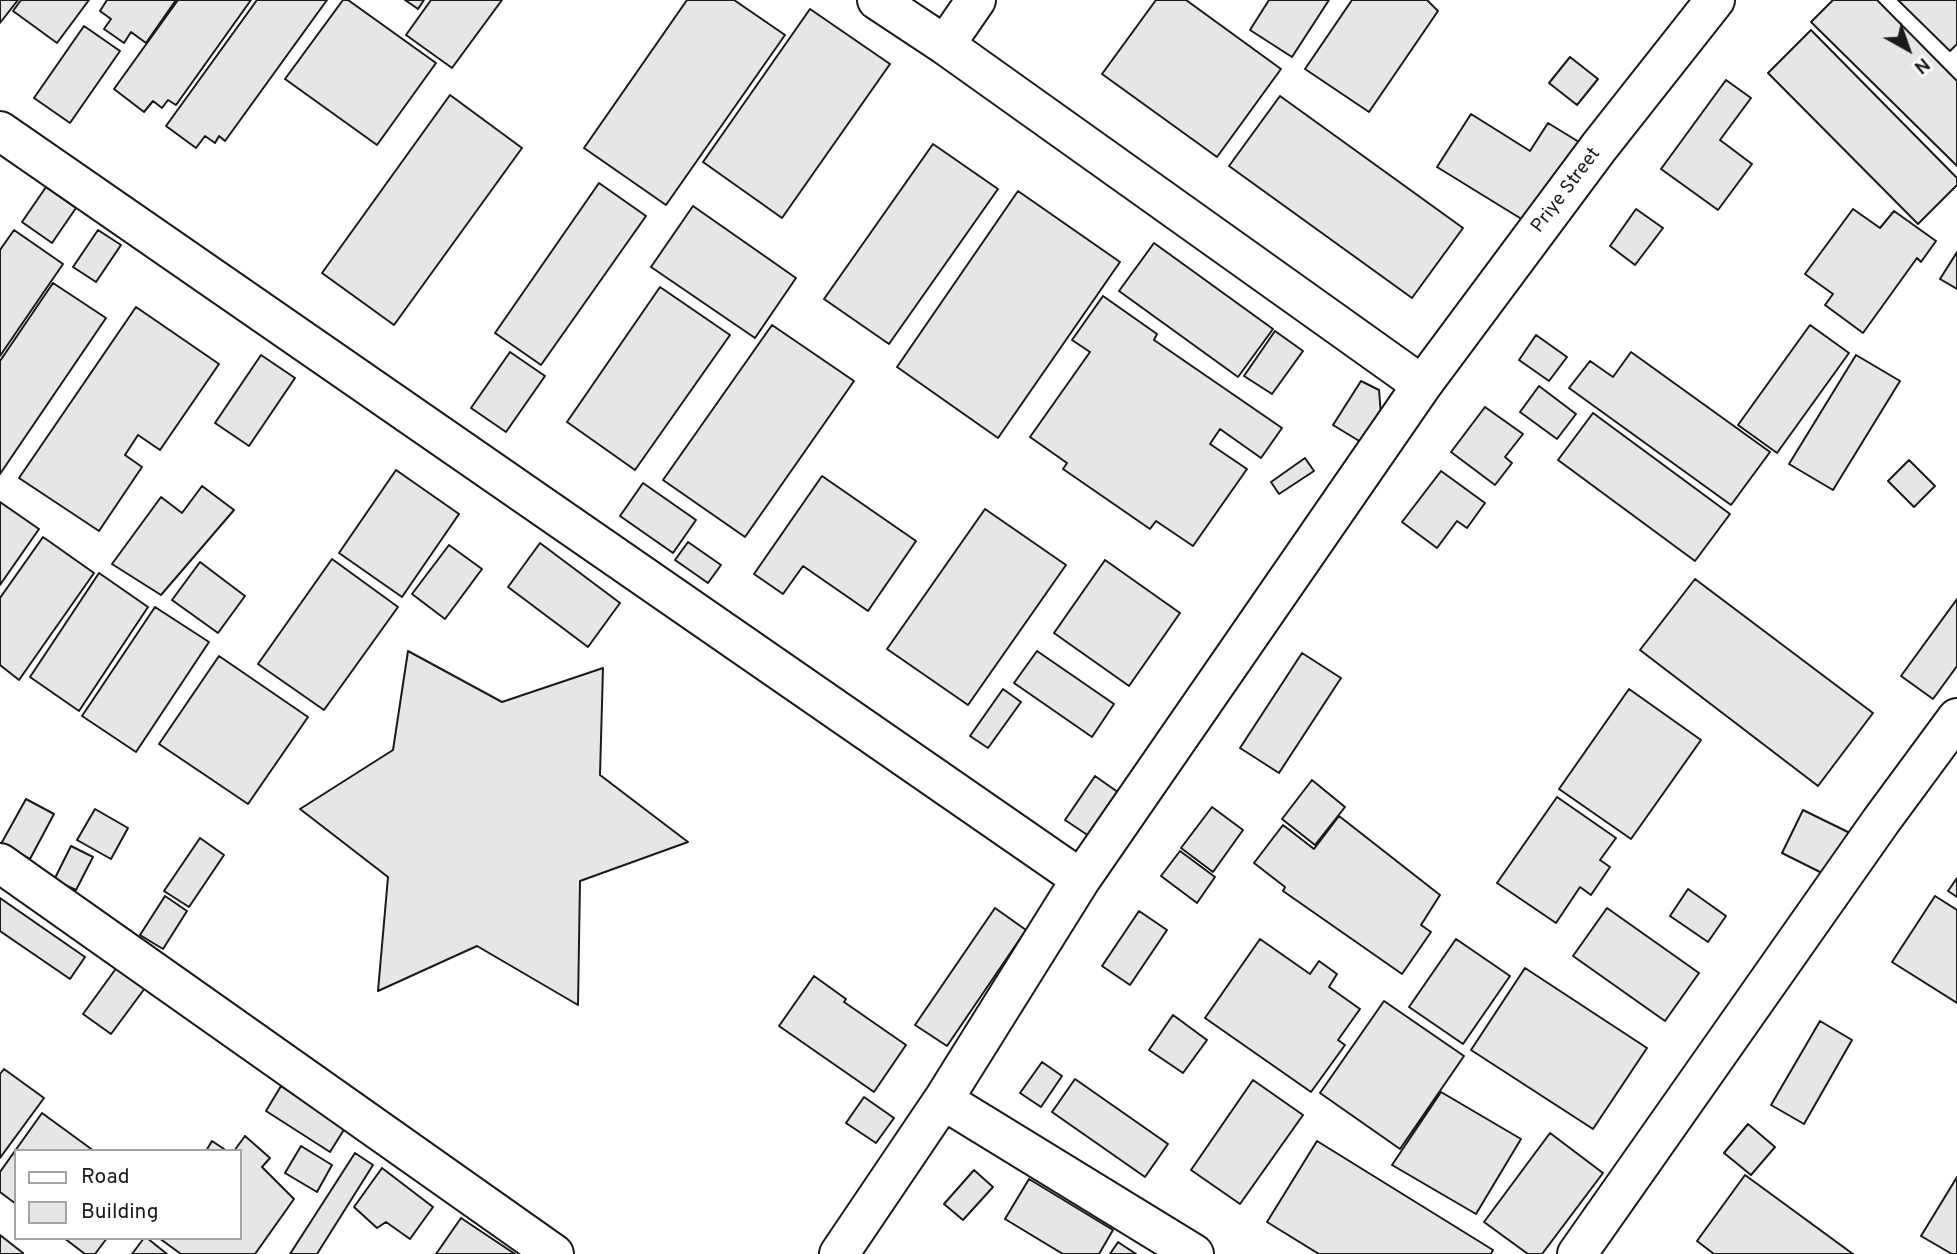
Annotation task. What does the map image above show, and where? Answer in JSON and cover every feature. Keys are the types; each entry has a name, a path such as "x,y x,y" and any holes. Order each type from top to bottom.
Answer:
{"street":[{"path":"877,0 945,45 1422,385"},
{"path":"945,45 976,0"},
{"name":"Priye Street","path":"839,1254 943,1100 1081,879 1422,385 1599,147 1715,0"},
{"path":"0,131 1081,879"},
{"path":"1577,1254 1881,821 1957,718"},
{"path":"0,863 554,1254"},
{"path":"943,1100 1194,1254"}],"building":[{"path":"0,0 18,0 0,23"},
{"path":"21,0 89,0 57,43 13,11"},
{"path":"107,0 176,0 146,43 131,32 124,43 104,29 111,19 100,11"},
{"path":"178,0 251,0 176,105 168,100 162,108 153,101 144,112 114,89"},
{"path":"257,0 327,0 225,141 219,136 215,143 205,136 196,148 166,126"},
{"path":"343,0 348,0 436,63 377,145 285,79"},
{"path":"405,0 424,0 418,9"},
{"path":"431,0 502,0 452,68 406,35"},
{"path":"687,0 734,0 785,35 666,205 584,148"},
{"path":"1156,0 1186,0 1281,69 1217,157 1102,74"},
{"path":"1269,0 1329,0 1292,57 1250,30"},
{"path":"1352,0 1427,0 1438,11 1369,112 1305,69"},
{"path":"1833,0 1877,0 1957,81 1957,166 1811,22"},
{"path":"1898,0 1957,0 1957,44 1950,51"},
{"path":"810,9 890,64 782,218 703,162"},
{"path":"84,26 120,51 70,123 34,98"},
{"path":"1811,30 1957,178 1957,185 1918,224 1768,73"},
{"path":"1570,57 1598,79 1577,105 1549,83"},
{"path":"1726,80 1751,98 1720,140 1752,164 1718,210 1661,169"},
{"path":"450,95 522,148 394,325 322,273"},
{"path":"1280,96 1463,228 1412,298 1229,166"},
{"path":"1471,114 1530,151 1548,123 1579,142 1528,223 1437,167"},
{"path":"933,144 998,189 889,344 824,299"},
{"path":"599,183 646,216 541,365 495,333"},
{"path":"46,187 76,208 52,243 22,222"},
{"path":"1018,191 1120,262 998,438 897,367"},
{"path":"693,206 796,278 755,338 651,267"},
{"path":"1636,209 1663,228 1635,265 1610,246"},
{"path":"1853,209 1880,228 1894,211 1936,241 1921,262 1917,258 1863,333 1825,305 1833,294 1805,274"},
{"path":"14,230 63,264 0,356 0,250"},
{"path":"98,230 121,245 96,282 73,267"},
{"path":"1154,243 1273,329 1238,377 1119,291"},
{"path":"1957,252 1957,289 1940,279"},
{"path":"53,283 106,318 0,474 0,361"},
{"path":"660,287 730,335 635,470 567,422"},
{"path":"1103,296 1157,334 1154,340 1282,428 1261,458 1220,429 1210,444 1247,469 1193,546 1156,521 1150,529 1063,469 1067,463 1030,437 1090,352 1072,340"},
{"path":"136,307 219,364 160,450 138,435 125,455 142,467 99,531 19,478"},
{"path":"772,325 854,381 745,537 663,480"},
{"path":"1810,325 1849,353 1777,453 1738,425"},
{"path":"1275,331 1303,351 1272,394 1244,376"},
{"path":"1536,335 1567,357 1549,381 1519,360"},
{"path":"510,352 545,376 506,432 471,408"},
{"path":"1631,352 1770,452 1731,505 1569,388 1590,361 1613,377"},
{"path":"261,355 295,378 249,446 215,423"},
{"path":"1856,355 1900,381 1833,490 1789,464"},
{"path":"1361,381 1379,390 1382,427 1369,447 1333,425"},
{"path":"1539,386 1576,414 1557,439 1520,412"},
{"path":"1485,407 1523,434 1505,457 1512,463 1495,485 1451,452"},
{"path":"1593,413 1730,514 1695,561 1558,460"},
{"path":"1305,458 1314,471 1279,494 1271,482"},
{"path":"1909,460 1935,486 1914,507 1888,481"},
{"path":"396,470 459,514 402,597 339,553"},
{"path":"1441,471 1485,503 1467,528 1457,521 1437,548 1402,522"},
{"path":"822,476 916,541 868,611 803,566 783,594 754,574"},
{"path":"643,483 696,520 673,553 620,516"},
{"path":"202,486 234,510 161,595 112,564 161,497 182,513"},
{"path":"0,502 39,529 0,585"},
{"path":"985,509 1066,565 968,705 887,649"},
{"path":"43,537 94,573 19,680 0,665 0,598"},
{"path":"688,542 721,565 708,583 675,560"},
{"path":"540,543 620,603 588,647 508,587"},
{"path":"449,545 482,569 445,619 412,594"},
{"path":"332,559 398,607 324,710 258,664"},
{"path":"1105,560 1180,613 1129,686 1054,633"},
{"path":"200,562 245,596 218,633 172,600"},
{"path":"99,573 148,607 79,711 30,677"},
{"path":"1695,579 1873,713 1818,786 1640,650"},
{"path":"1957,599 1957,666 1933,699 1901,676"},
{"path":"155,607 209,642 136,752 82,716"},
{"path":"408,651 502,702 603,668 600,775 688,842 580,881 578,1005 477,946 378,991 388,877 300,809 393,750"},
{"path":"1037,651 1114,704 1092,737 1014,683"},
{"path":"1302,653 1341,678 1279,773 1240,748"},
{"path":"219,656 308,717 248,804 159,744"},
{"path":"1003,689 1021,702 988,748 970,736"},
{"path":"1629,689 1701,740 1631,839 1559,789"},
{"path":"1095,776 1122,795 1092,838 1065,820"},
{"path":"1312,780 1345,807 1315,845 1282,819"},
{"path":"1557,797 1616,838 1600,860 1610,867 1591,895 1580,887 1556,923 1497,883"},
{"path":"26,799 54,814 30,859 1,844"},
{"path":"1212,807 1243,830 1213,872 1181,848"},
{"path":"95,809 128,828 111,859 77,840"},
{"path":"1803,810 1852,834 1830,877 1782,853"},
{"path":"1339,816 1440,895 1421,925 1431,932 1402,974 1283,891 1285,887 1254,863 1283,825 1314,849"},
{"path":"200,838 224,855 189,907 164,891"},
{"path":"71,846 93,857 76,890 54,880"},
{"path":"1180,851 1215,877 1197,903 1161,876"},
{"path":"1957,878 1957,897 1948,891"},
{"path":"1688,889 1726,916 1708,942 1670,916"},
{"path":"165,896 187,911 163,949 140,935"},
{"path":"1935,896 1957,910 1957,1003 1892,962"},
{"path":"0,898 85,957 70,979 0,931"},
{"path":"995,908 1026,930 947,1046 915,1025"},
{"path":"1607,908 1699,973 1665,1021 1573,956"},
{"path":"1139,911 1167,930 1130,985 1102,966"},
{"path":"1260,939 1310,974 1319,961 1337,974 1329,987 1360,1009 1338,1040 1345,1045 1311,1092 1205,1018"},
{"path":"1456,939 1510,976 1463,1044 1409,1007"},
{"path":"120,963 148,984 111,1034 83,1014"},
{"path":"1525,968 1647,1048 1593,1129 1471,1050"},
{"path":"814,976 846,999 844,1002 906,1045 874,1092 779,1026"},
{"path":"1384,1001 1464,1056 1400,1149 1320,1093"},
{"path":"1173,1015 1207,1040 1183,1073 1149,1050"},
{"path":"1820,1021 1852,1040 1804,1124 1771,1105"},
{"path":"1042,1062 1062,1076 1041,1107 1020,1093"},
{"path":"4,1069 44,1098 0,1158 0,1074"},
{"path":"1075,1079 1168,1144 1145,1177 1052,1112"},
{"path":"1253,1080 1303,1115 1240,1204 1191,1170"},
{"path":"281,1086 345,1128 330,1152 266,1111"},
{"path":"1441,1092 1521,1139 1476,1214 1392,1165"},
{"path":"864,1097 894,1118 876,1143 846,1123"},
{"path":"42,1113 91,1149 16,1149"},
{"path":"1748,1124 1775,1147 1751,1175 1724,1153"},
{"path":"1550,1133 1603,1173 1542,1254 1528,1254 1484,1222"},
{"path":"245,1136 270,1158 262,1167 294,1199 255,1254 181,1254 162,1240 242,1240 242,1149 235,1149"},
{"path":"212,1141 224,1149 207,1149"},
{"path":"1317,1141 1493,1250 1491,1254 1319,1254 1267,1222"},
{"path":"301,1146 332,1165 317,1192 285,1173"},
{"path":"14,1152 14,1202 0,1192 0,1172"},
{"path":"355,1153 373,1165 317,1254 290,1254"},
{"path":"382,1168 433,1207 410,1239 386,1222 377,1228 354,1207"},
{"path":"974,1170 993,1187 963,1220 944,1204"},
{"path":"1745,1175 1853,1254 1714,1254 1697,1241"},
{"path":"1957,1177 1957,1254 1952,1254 1921,1236"},
{"path":"1029,1179 1113,1230 1099,1254 1063,1254 1005,1219"},
{"path":"461,1218 515,1254 436,1254"},
{"path":"0,1235 23,1253 23,1254 0,1254"},
{"path":"67,1240 106,1240 95,1254 85,1254"},
{"path":"142,1240 150,1240 167,1254 132,1254"},
{"path":"1118,1242 1136,1254 1110,1254"}]}
